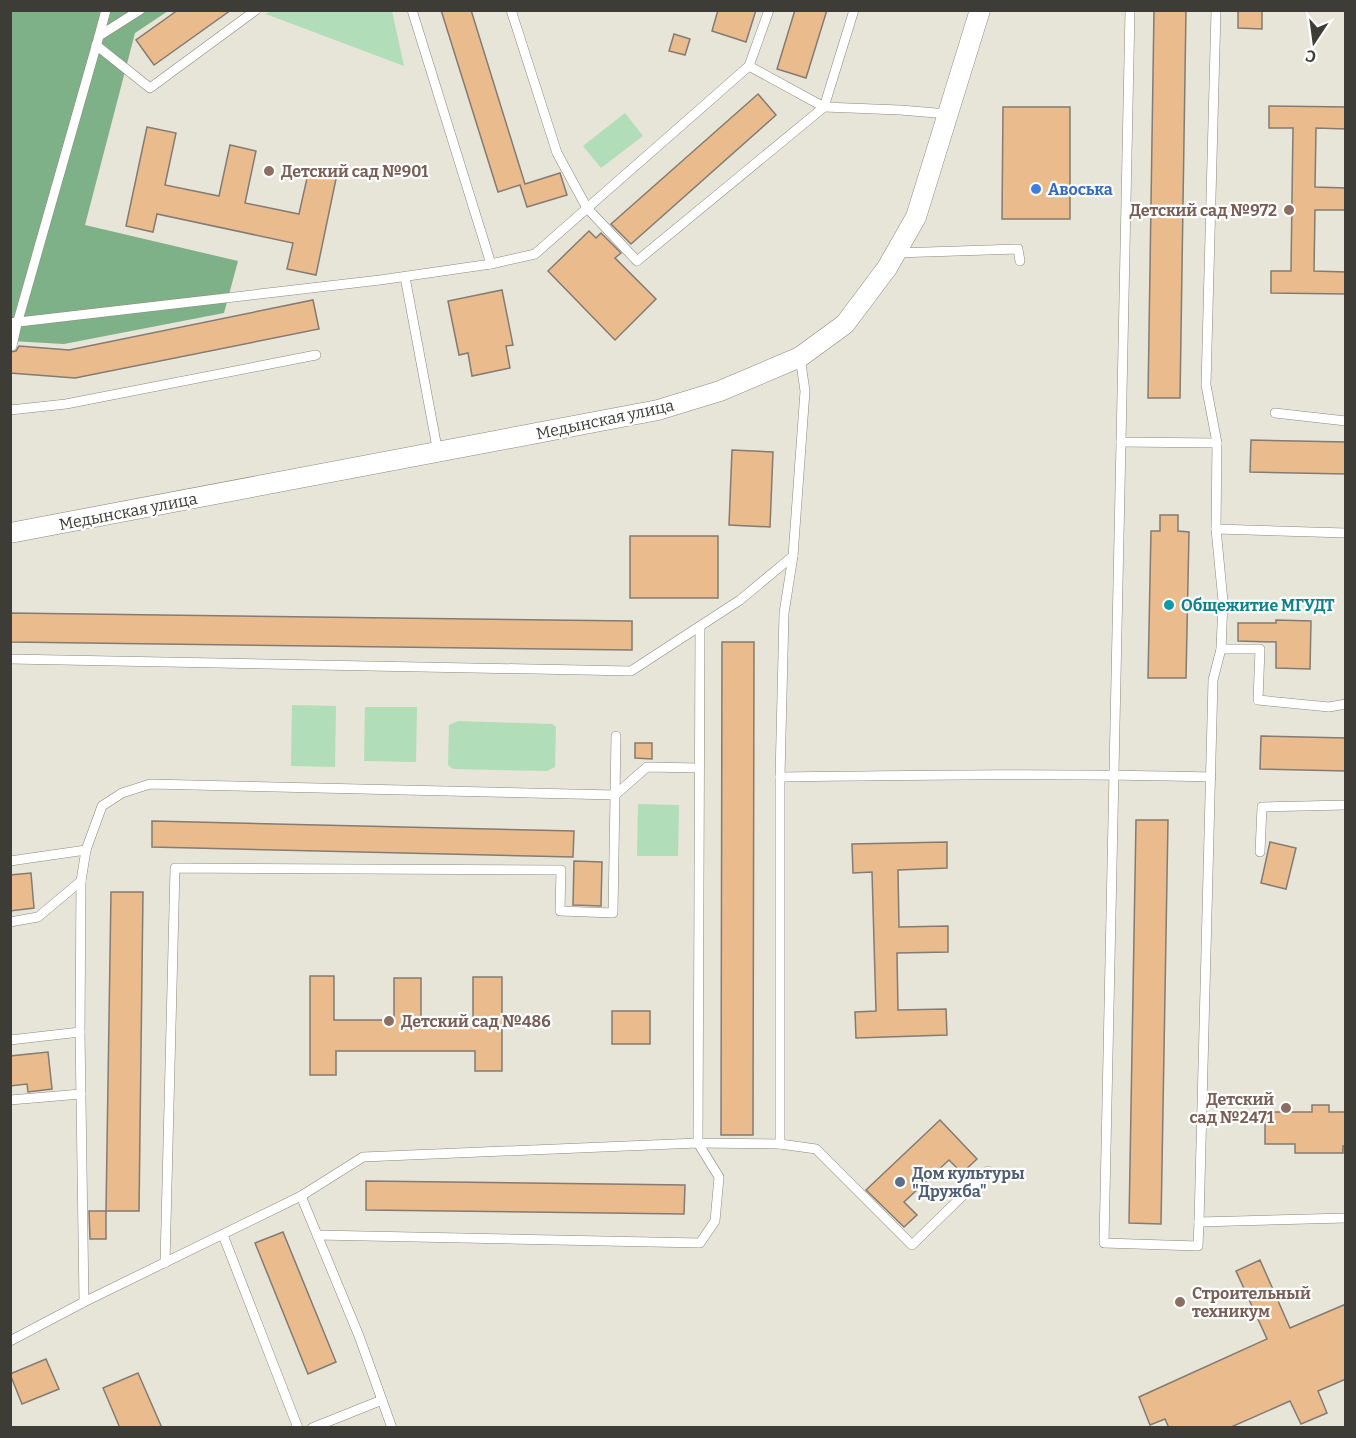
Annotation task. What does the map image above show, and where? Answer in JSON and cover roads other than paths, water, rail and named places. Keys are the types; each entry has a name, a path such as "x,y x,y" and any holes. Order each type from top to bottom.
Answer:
{"street":[{"name":"Медынская улица","path":"10,533 658,410 720,391 800,357 845,324 887,268 916,217 980,10"}],"lane":[{"path":"12,346 14,323 106,10"},
{"path":"98,41 140,10"},
{"path":"98,41 150,88 256,10"},
{"path":"412,10 491,264"},
{"path":"511,10 557,153 587,208 637,261 824,107 854,10"},
{"path":"14,323 405,277 491,264 535,254 749,66 769,10"},
{"path":"1130,10 1104,1243 1198,1246 1213,680 1221,649 1222,602 1216,529 1217,443 1206,385 1216,10"},
{"path":"749,66 824,107 948,114"},
{"path":"896,253 1018,249 1020,261"},
{"path":"405,277 438,453"},
{"path":"10,410 66,404 316,355"},
{"path":"780,1144 780,777 784,613 793,556 805,391 800,357"},
{"path":"1275,413 1346,421"},
{"path":"1121,442 1217,443"},
{"path":"1216,529 1346,533"},
{"path":"10,659 631,671 740,600 793,556"},
{"path":"317,1235 700,1243 715,1221 719,1177 698,1143 700,626"},
{"path":"1221,649 1260,649 1258,700 1329,707 1346,704"},
{"path":"165,1263 175,868 561,870 560,911 613,913 616,736"},
{"path":"84,1302 80,1032 81,881 86,850 102,806 122,793 150,784 615,795 647,767 699,768"},
{"path":"780,777 1114,774 1211,777"},
{"path":"1260,852 1262,807 1346,805"},
{"path":"10,861 86,850"},
{"path":"10,921 38,917 81,881"},
{"path":"10,1040 80,1032"},
{"path":"10,1100 81,1094"},
{"path":"10,1341 84,1302 301,1196 363,1157 698,1143 780,1144 816,1149 912,1245 988,1171"},
{"path":"301,1196 359,1336 392,1428"},
{"path":"1199,1222 1346,1218"},
{"path":"223,1234 298,1428"},
{"path":"312,1428 382,1400"}],"place":[{"name":"Детский сад №901","path":"269,171"},
{"name":"Авоська","path":"1036,189"},
{"name":"Детский сад №972","path":"1289,210"},
{"name":"Общежитие МГУДТ","path":"1169,605"},
{"name":"Детский сад №486","path":"389,1021"},
{"name":"Детский сад №2471","path":"1286,1108"},
{"name":"Дом культуры \"Дружба\"","path":"900,1182"},
{"name":"Строительный техникум","path":"1180,1302"}]}
